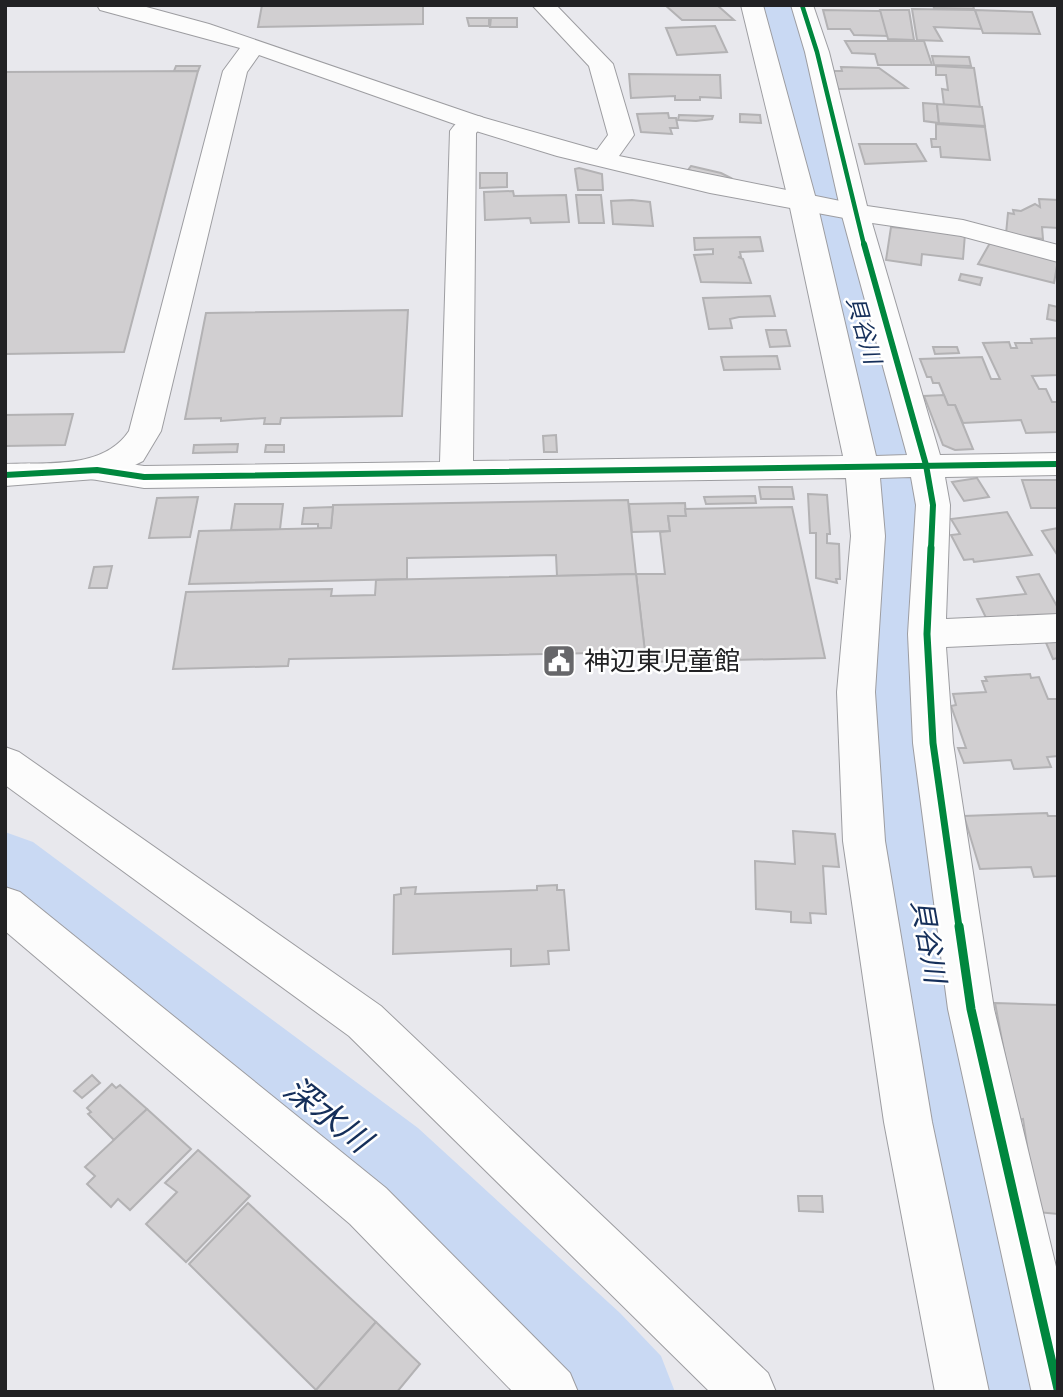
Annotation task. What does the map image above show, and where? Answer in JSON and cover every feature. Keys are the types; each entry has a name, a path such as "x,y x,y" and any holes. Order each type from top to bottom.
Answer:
{"street":[{"path":"108,5 186,23 473,122 603,160 803,203 949,225 1058,254"},
{"path":"543,5 601,64 617,110 621,135 603,160"},
{"path":"752,5 803,203 862,466 868,536 856,692 864,841 908,1122 962,1392"},
{"path":"802,5 817,52 855,212 926,465 933,505 926,634 933,743 971,1009 1058,1390"},
{"path":"97,470 131,453 145,431 235,71 254,46"},
{"path":"456,471 463,131 473,122"},
{"path":"5,475 97,470 144,477 1058,464"},
{"path":"926,634 1058,628"},
{"path":"5,763 365,1021 749,1392"},
{"path":"5,905 368,1206 551,1392"}],"building":[{"path":"262,5 423,5 423,24 258,27"},
{"path":"665,5 717,5 734,20 682,20"},
{"path":"933,5 973,5 974,9 934,8"},
{"path":"912,9 975,10 982,29 934,27 942,41 917,40"},
{"path":"823,10 881,11 888,36 854,35 850,29 828,29"},
{"path":"880,10 909,10 914,40 888,39"},
{"path":"975,10 1032,12 1040,34 983,33"},
{"path":"467,18 489,18 489,26 469,26"},
{"path":"491,18 517,18 517,27 490,27"},
{"path":"715,26 727,52 677,55 666,28"},
{"path":"845,41 924,41 932,65 878,65 875,54 852,53"},
{"path":"932,56 969,57 971,66 934,65"},
{"path":"176,66 200,66 198,71 174,71"},
{"path":"936,66 974,68 980,107 944,105 942,89 948,90 946,75 936,75"},
{"path":"841,67 879,68 907,88 838,89 833,71 842,71"},
{"path":"198,71 124,352 5,354 5,72"},
{"path":"629,74 720,75 721,98 631,98"},
{"path":"923,103 937,104 939,123 924,121"},
{"path":"937,104 982,107 985,126 939,123"},
{"path":"668,113 669,118 676,118 678,128 670,128 672,134 641,132 637,114"},
{"path":"740,114 760,115 761,123 740,122"},
{"path":"679,115 713,116 712,119 696,121 678,120"},
{"path":"936,124 985,127 990,160 941,157 940,147 932,147 931,139 936,139"},
{"path":"859,144 916,144 926,161 865,164"},
{"path":"691,166 731,178 729,180 688,170"},
{"path":"575,169 602,174 603,190 578,190"},
{"path":"480,173 507,173 507,187 480,188"},
{"path":"513,191 514,196 566,195 569,222 531,223 530,218 485,220 484,192"},
{"path":"576,195 601,195 604,223 579,223"},
{"path":"1039,199 1058,200 1058,228 1042,227 1043,239 1006,234 1008,213 1014,214 1013,210 1021,211 1035,204 1040,207"},
{"path":"611,201 650,202 653,226 613,224"},
{"path":"891,227 965,234 963,259 922,254 921,265 886,260"},
{"path":"760,237 763,251 740,252 741,257 738,257 743,259 751,283 701,282 694,255 713,254 713,249 695,250 694,238"},
{"path":"990,243 1058,260 1054,283 978,264"},
{"path":"961,274 982,278 980,285 959,280"},
{"path":"770,296 775,316 739,317 730,319 732,328 709,329 703,298"},
{"path":"1049,305 1058,307 1057,321 1047,319"},
{"path":"408,310 402,416 281,418 280,424 264,424 265,418 221,421 221,418 185,419 206,313"},
{"path":"766,330 786,330 790,346 770,347"},
{"path":"1058,338 1058,375 1032,376 1039,389 1046,389 1052,402 1058,402 1058,432 1026,433 1021,420 963,423 955,405 948,405 939,383 933,383 931,377 927,377 920,359 982,357 991,379 1000,379 983,343 1009,342 1011,348 1017,348 1015,343 1032,343 1031,339"},
{"path":"933,347 957,347 959,353 935,354"},
{"path":"777,356 780,369 724,370 721,357"},
{"path":"944,395 948,405 955,405 973,449 955,450 943,445 924,396"},
{"path":"73,414 65,445 5,446 5,415"},
{"path":"556,435 557,452 544,452 543,436"},
{"path":"238,444 237,452 193,453 194,445"},
{"path":"266,445 284,445 284,452 265,452"},
{"path":"977,478 989,497 964,501 952,482"},
{"path":"1022,480 1058,480 1058,508 1031,508"},
{"path":"759,487 792,487 794,499 761,499"},
{"path":"808,494 827,495 830,534 827,534 827,543 839,544 840,579 836,579 837,583 816,578 816,533 810,533"},
{"path":"755,496 756,503 706,504 704,497"},
{"path":"198,497 190,537 149,538 157,498"},
{"path":"628,500 636,574 557,576 556,555 407,558 407,579 189,584 199,531 331,528 333,505"},
{"path":"685,503 686,516 668,516 670,531 632,532 629,504"},
{"path":"235,504 283,504 280,529 231,530"},
{"path":"333,507 331,528 318,528 318,524 302,524 304,508"},
{"path":"792,507 825,658 646,662 636,574 665,574 660,532 670,531 668,516 686,516 685,509"},
{"path":"1007,512 1032,555 974,562 973,559 964,560 951,535 960,534 951,519"},
{"path":"1058,528 1058,556 1042,531"},
{"path":"112,566 107,588 89,588 94,567"},
{"path":"636,574 645,652 289,659 288,666 173,669 186,592 332,589 331,596 375,595 376,580"},
{"path":"1039,574 1058,608 1058,617 988,622 977,599 1026,594 1017,577"},
{"path":"1058,636 1058,658 1053,659 1044,638"},
{"path":"1030,674 1031,678 1039,677 1048,699 1058,699 1058,756 1047,757 1051,767 1014,769 1011,760 964,763 958,748 966,748 951,706 956,705 953,694 986,692 982,681 987,681 985,677"},
{"path":"1047,813 1048,816 1058,816 1058,876 1034,877 1031,867 980,869 964,816"},
{"path":"793,831 835,834 839,867 823,866 826,914 810,913 811,923 791,922 791,912 756,909 755,861 795,864"},
{"path":"557,885 557,890 564,890 569,950 548,951 549,964 511,966 511,949 393,954 394,895 401,894 401,888 416,887 415,894 537,890 537,886"},
{"path":"995,1003 1058,1005 1058,1214 1037,1212 1023,1119 1017,1120"},
{"path":"92,1075 100,1083 82,1098 74,1091"},
{"path":"112,1084 116,1088 120,1085 147,1109 114,1140 88,1114 91,1112 87,1108"},
{"path":"147,1109 191,1149 130,1210 118,1199 111,1207 87,1184 95,1176 85,1167"},
{"path":"198,1150 250,1196 186,1262 146,1224 177,1192 165,1183"},
{"path":"798,1196 822,1196 823,1212 799,1211"},
{"path":"248,1203 376,1322 316,1390 189,1264"},
{"path":"376,1322 420,1364 397,1392 316,1390"}],"waterway":[{"name":"貝谷川","path":"777,5 811,111 826,191"},
{"name":"貝谷川","path":"832,217 896,442"},
{"name":"貝谷川","path":"904,484 896,754 964,1137 1020,1392"},
{"name":"深水川","path":"5,865 386,1159 585,1348 625,1392"}],"cycle path":[{"path":"802,5 817,52 855,212 926,465 933,505 927,634 933,743 971,1009 1058,1389"},
{"path":"5,475 97,470 144,477 1058,464"}],"place":[{"name":"神辺東児童館","path":"559,661"}]}
